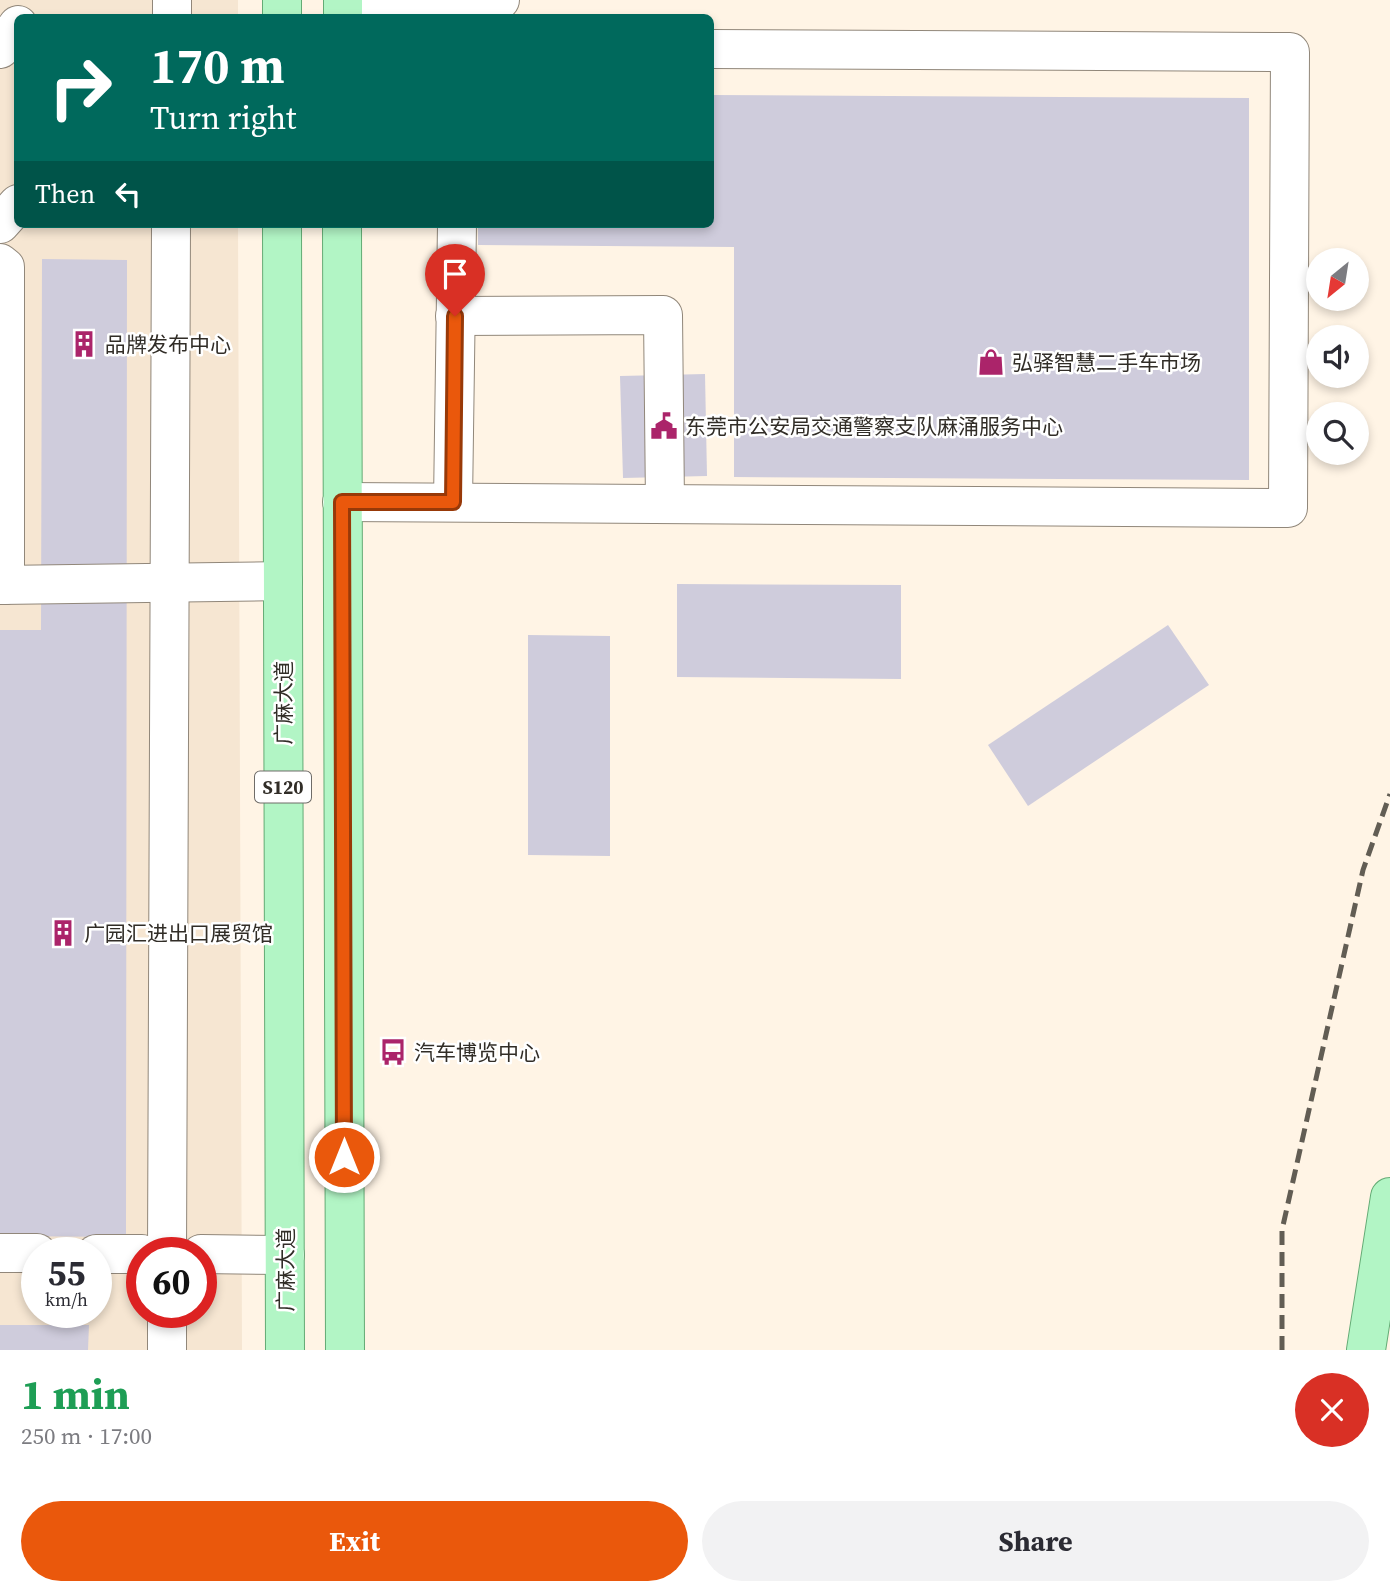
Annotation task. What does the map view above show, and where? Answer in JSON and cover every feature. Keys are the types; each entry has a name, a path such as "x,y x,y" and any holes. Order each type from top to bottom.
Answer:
{"main road":[{"name":"广麻大道","path":"282,228 285,1350"},
{"path":"342,228 345,1350"},
{"path":"1366,1350 1390,1197"}],"street":[{"path":"26,14 37,0"},
{"path":"343,8 460,12 495,5 500,0"},
{"path":"0,49 14,30"},
{"path":"342,502 1288,508 1290,52 714,49"},
{"path":"0,225 14,209"},
{"path":"167,1237 171,228"},
{"path":"453,502 457,228"},
{"path":"0,263 5,267 3,585 283,581"},
{"path":"455,316 663,316 664,504"},
{"path":"0,1253 21,1253"},
{"path":"217,1254 285,1255"},
{"path":"167,1328 167,1350"}],"shaded area":[{"path":"0,0 238,0 238,14 14,14 14,228 238,228 242,1350 0,1350"}],"building":[{"name":"弘驿智慧二手车市场","path":"714,95 1249,98 1249,480 734,477 734,247 478,245 478,228 714,228"},
{"name":"广园汇进出口展贸馆","path":"42,259 127,260 126,1237 0,1236 0,630 41,630"},
{"name":"东莞市公安局交通警察支队麻涌服务中心","path":"705,374 707,476 623,478 620,376"},
{"path":"677,584 901,585 901,679 677,677"},
{"path":"1168,625 1209,685 1028,806 988,745"},
{"path":"528,635 610,636 610,856 528,855"},
{"path":"0,1325 21,1325 21,1328 89,1328 88,1350 0,1350"}],"railway":[{"path":"1282,1350 1282,1230 1363,870 1390,794"}],"place":[{"name":"品牌发布中心","path":"84,344"},
{"name":"弘驿智慧二手车市场","path":"991,362"},
{"name":"东莞市公安局交通警察支队麻涌服务中心","path":"664,426"},
{"name":"广园汇进出口展贸馆","path":"63,933"},
{"name":"汽车博览中心","path":"393,1052"}],"route":[{"path":"344,1157 342,502 453,502 455,316"}]}
